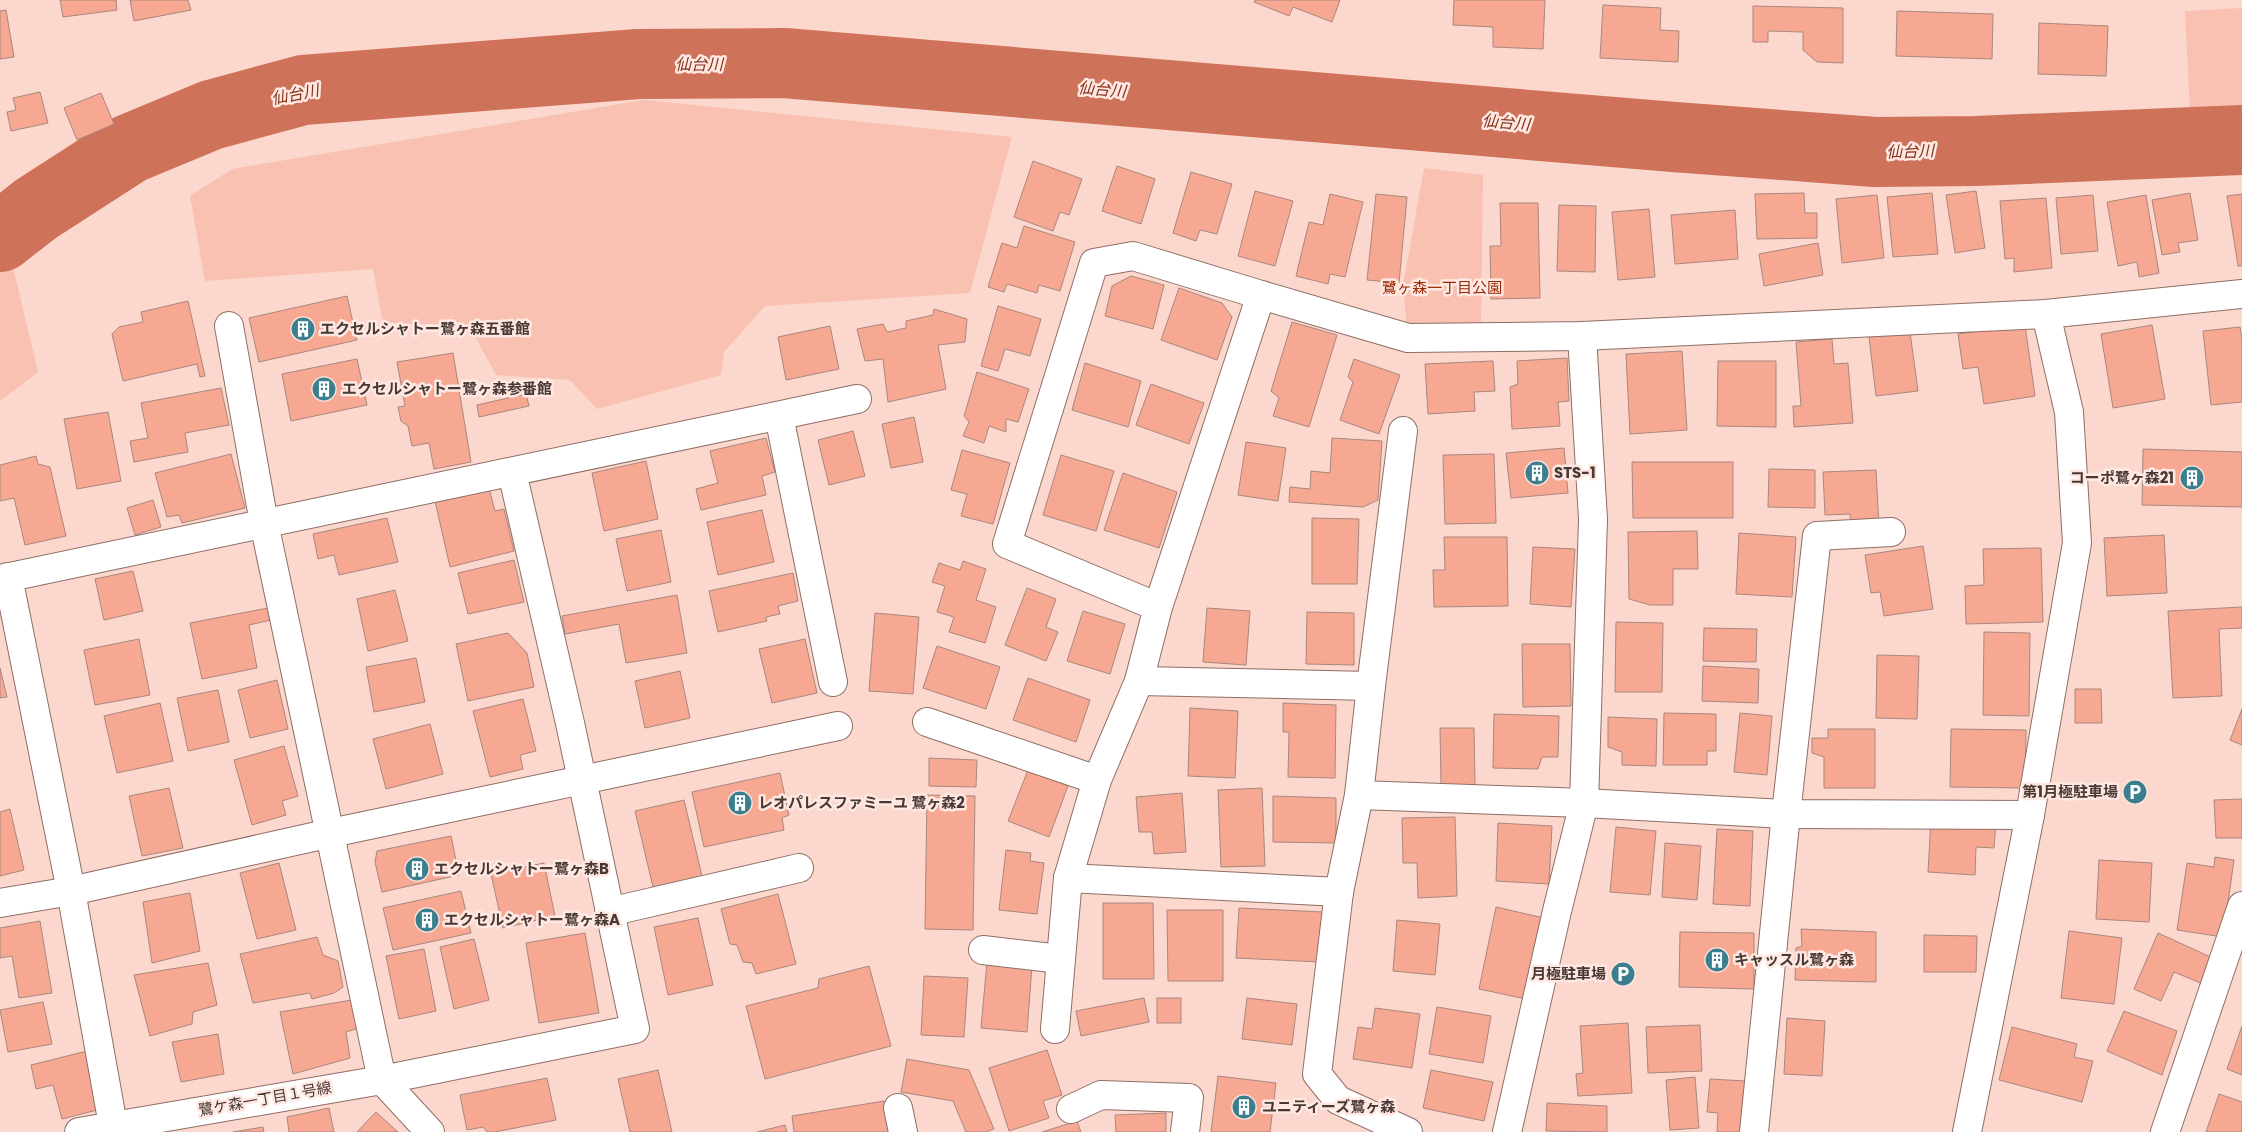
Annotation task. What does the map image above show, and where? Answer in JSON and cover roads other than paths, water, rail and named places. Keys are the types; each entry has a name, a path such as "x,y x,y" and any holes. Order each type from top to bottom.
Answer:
{"street":[{"path":"1158,606 1008,544 1094,263 1132,256 1261,296 1408,338 1582,336 2046,314 2242,294"},
{"path":"1055,1029 1068,878 1097,780 1138,680 1158,606 1261,296"},
{"path":"1966,1132 2030,815 2077,543 2069,412 2046,314"},
{"path":"229,326 264,524 382,1080 430,1132"},
{"path":"1507,1132 1557,911 1584,803 1593,519 1582,336"},
{"path":"113,1125 72,891 4,578 857,400"},
{"path":"779,416 833,682"},
{"path":"1403,431 1371,686 1360,795 1339,892 1318,1074 1338,1100 1408,1132"},
{"path":"512,472 582,781 609,912 799,868"},
{"path":"1754,1132 1786,814 1818,536 1891,532"},
{"path":"1138,680 1371,686"},
{"path":"927,722 1097,780"},
{"path":"0,903 72,891 331,833 838,726"},
{"path":"1360,795 1584,803 1786,814 2030,815"},
{"path":"1068,878 1339,892"},
{"path":"2165,1132 2242,906"},
{"name":"鷺ケ森一丁目１号線","path":"79,1132 382,1080 635,1029 609,912"},
{"path":"983,950 1061,959"},
{"path":"1071,1109 1101,1095 1188,1098 1185,1132"}],"waterway":[{"name":"仙台川","path":"0,237 36,209 129,149 211,115 303,90 638,64 784,63 1875,152 1976,151 2242,140"}],"place":[{"name":"エクセルシャトー鷺ヶ森五番館","path":"303,329"},
{"name":"エクセルシャトー鷺ヶ森参番館","path":"324,389"},
{"name":"STS-1","path":"1537,473"},
{"name":"コーポ鷺ヶ森21","path":"2192,478"},
{"name":"第1月極駐車場","path":"2135,792"},
{"name":"レオパレスファミーユ 鷺ヶ森2","path":"740,803"},
{"name":"エクセルシャトー鷺ヶ森B","path":"417,869"},
{"name":"エクセルシャトー鷺ヶ森A","path":"427,920"},
{"name":"キャッスル鷺ヶ森","path":"1717,960"},
{"name":"月極駐車場","path":"1623,974"},
{"name":"ユニティーズ鷺ヶ森","path":"1244,1107"}],"park label":[{"name":"鷺ヶ森一丁目公園","path":"1442,288"}]}
